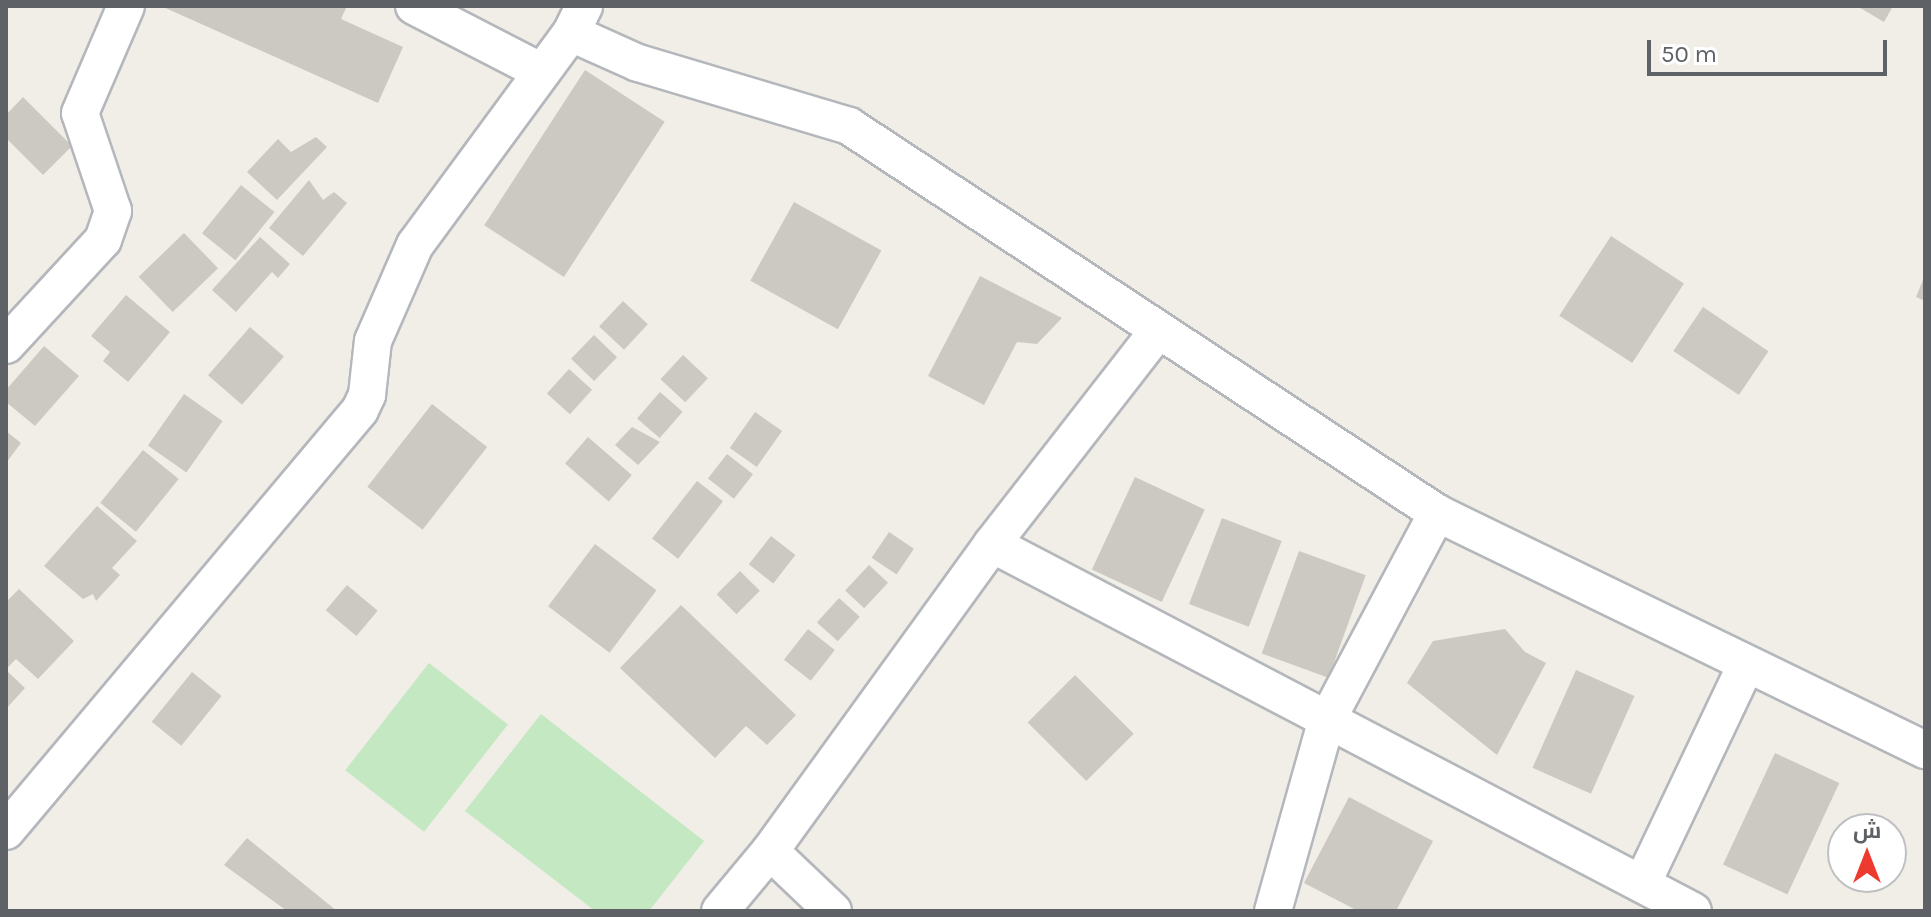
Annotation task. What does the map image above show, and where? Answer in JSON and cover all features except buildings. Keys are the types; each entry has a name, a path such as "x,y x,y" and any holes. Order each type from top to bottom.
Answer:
{"street":[{"path":"6,345 103,240 113,211 80,113 126,6"},
{"path":"414,6 542,72"},
{"path":"6,831 360,410 367,395 373,341 415,245 542,72 577,19 638,63 849,126 1157,332 1437,513 1925,750"},
{"path":"720,911 770,851 992,544 1157,332"},
{"path":"1273,911 1326,722 1437,513"},
{"path":"992,544 1326,722 1693,911"},
{"path":"1642,884 1746,665"},
{"path":"770,851 833,911"}],"green space":[{"path":"429,663 508,725 424,832 345,770"},
{"path":"541,714 704,841 649,911 595,911 465,811"}]}
